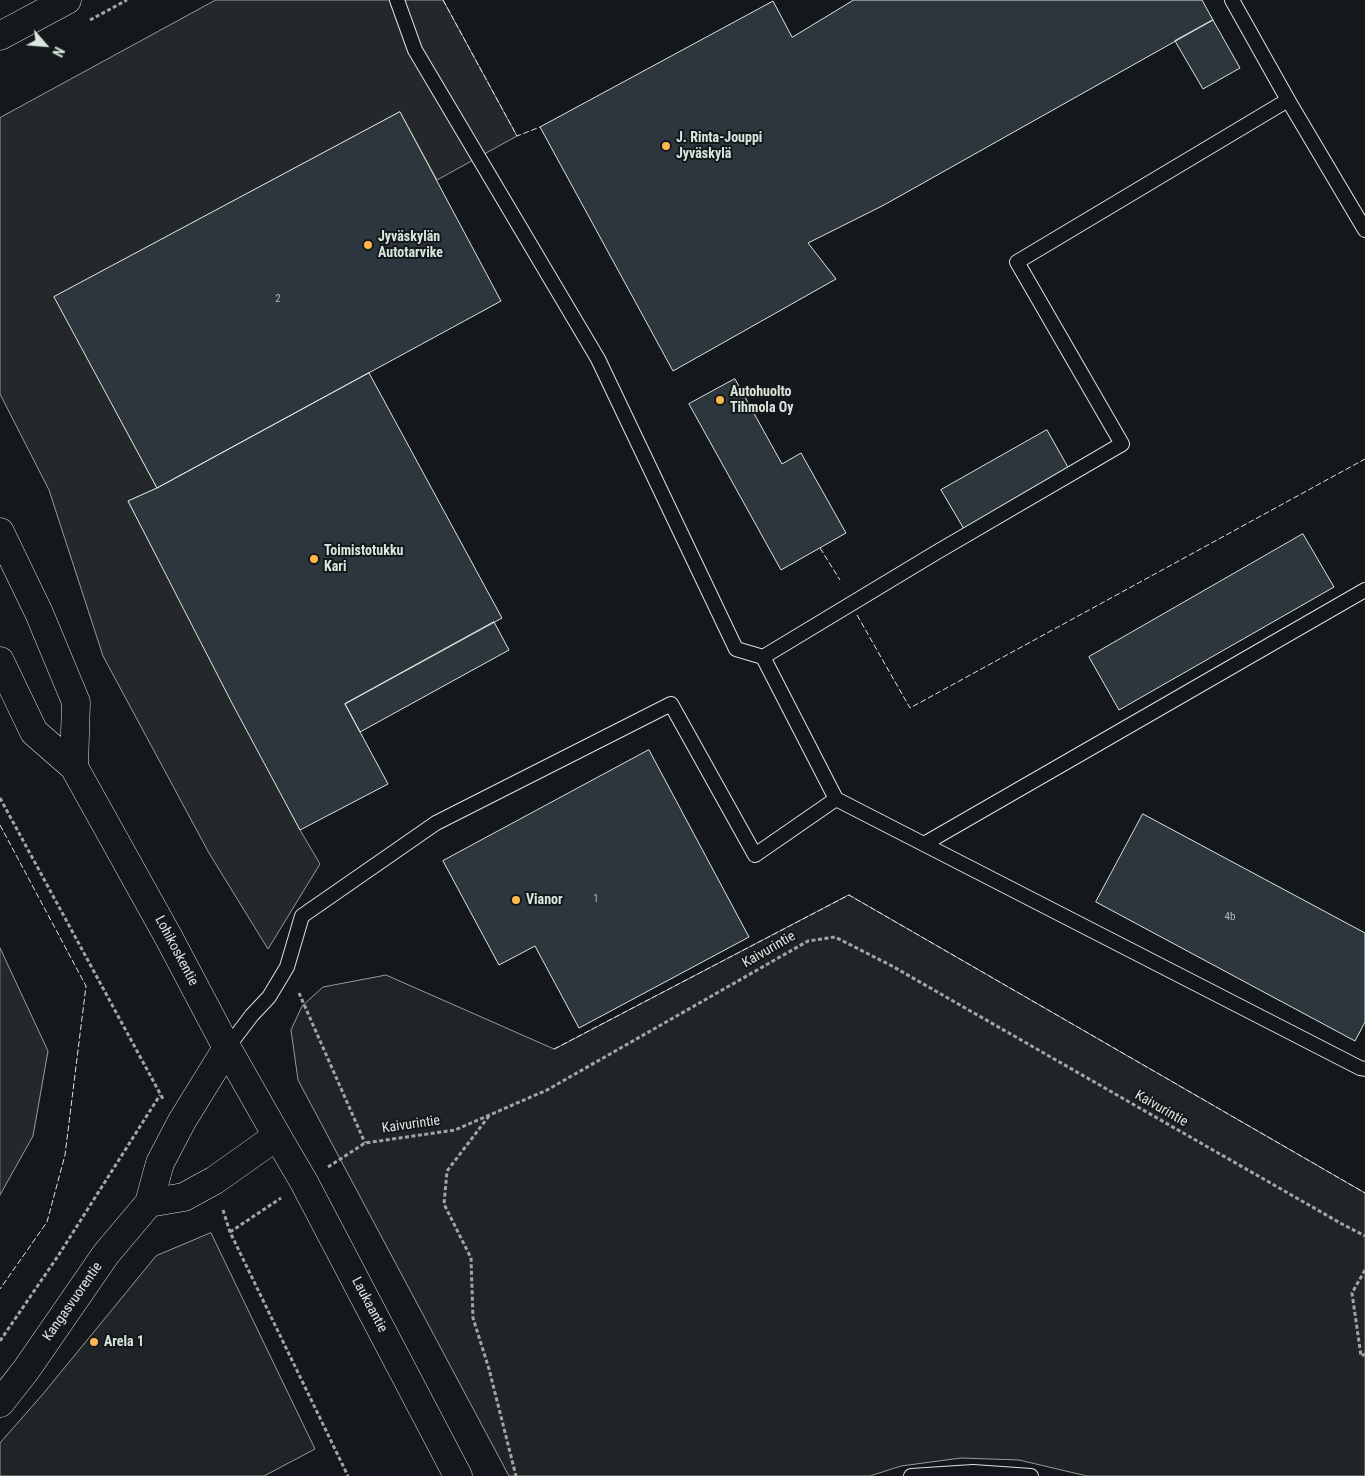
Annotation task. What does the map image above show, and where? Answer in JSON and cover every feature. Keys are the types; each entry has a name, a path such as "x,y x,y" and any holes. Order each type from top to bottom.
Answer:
{"main road":[{"path":"0,36 67,0"},
{"path":"0,532 39,613 76,702 74,767"},
{"name":"Lohikoskentie","path":"0,661 34,732 74,767 169,938 227,1048 278,1136"},
{"name":"Kangasvuorentie","path":"0,1403 26,1370 106,1254 149,1203 160,1163 182,1121 227,1048"},
{"path":"149,1203 184,1197 215,1180 278,1136"},
{"name":"Laukaantie","path":"278,1136 458,1476"}],"lane":[{"path":"397,0 415,50 598,359 736,649 763,657 836,799 1365,1070"},
{"path":"1232,0 1288,100 1365,230"},
{"path":"763,657 945,547 1122,444 1017,262 1288,100"},
{"path":"924,844 1365,590"},
{"path":"227,1048 268,997 287,967 302,916 436,823 671,704 755,855 836,799"},
{"path":"911,1476 973,1472 1031,1476"}],"path":[{"path":"0,798 160,1095 58,1256 0,1342"},
{"name":"Kaivurintie","path":"348,1476 230,1232 365,1143 456,1130 547,1090 808,941 835,937 892,966 1365,1236"},
{"path":"287,967 365,1143"},
{"path":"490,1115 447,1171 444,1204 472,1258 473,1318 489,1369 516,1476"},
{"path":"1365,1270 1352,1293 1361,1356 1365,1354"}],"shaded area":[{"path":"216,0 443,0 517,136 437,180 400,112 55,297 157,488 128,501 300,830 320,864 268,949 209,853 103,656 49,490 0,394 0,118"},
{"path":"849,895 1365,1193 1365,1476 1087,1476 1019,1460 961,1458 901,1466 870,1476 509,1476 298,1080 291,1030 302,1006 323,987 386,975 554,1049"},
{"path":"0,948 48,1051 33,1136 0,1195"},
{"path":"211,1233 315,1449 264,1476 0,1476 0,1443 43,1394 156,1256"}],"building":[{"path":"854,0 1202,0 1213,20 884,205 808,243 836,279 673,371 540,127 773,1 792,37"},
{"path":"1213,20 1240,68 1203,89 1175,41"},
{"path":"400,112 501,301 157,488 54,297"},
{"name":"Toimistotukku Kari","path":"369,373 502,618 345,704 388,784 300,830 128,501 157,488"},
{"path":"735,379 782,464 801,453 846,533 781,570 689,404"},
{"path":"1047,430 1069,469 964,529 941,490"},
{"path":"1303,534 1334,587 1119,710 1089,657"},
{"path":"494,622 509,650 360,732 345,704"},
{"path":"649,750 749,937 579,1028 535,946 499,965 443,861"},
{"path":"1143,814 1365,933 1365,1022 1355,1041 1096,902"}],"fence":[{"path":"443,0 517,136 540,127"},
{"path":"857,615 910,708 1365,459"},
{"path":"820,548 840,580"},
{"path":"0,825 86,986 65,1155 47,1222 0,1289"},
{"path":"554,1049 849,895 1365,1193"}],"place":[{"name":"J. Rinta-Jouppi Jyväskylä","path":"666,146"},
{"name":"Jyväskylän Autotarvike","path":"368,245"},
{"name":"Autohuolto Tihmola Oy","path":"720,400"},
{"name":"Toimistotukku Kari","path":"314,559"},
{"name":"Vianor","path":"516,900"},
{"name":"Arela 1","path":"94,1342"}]}
